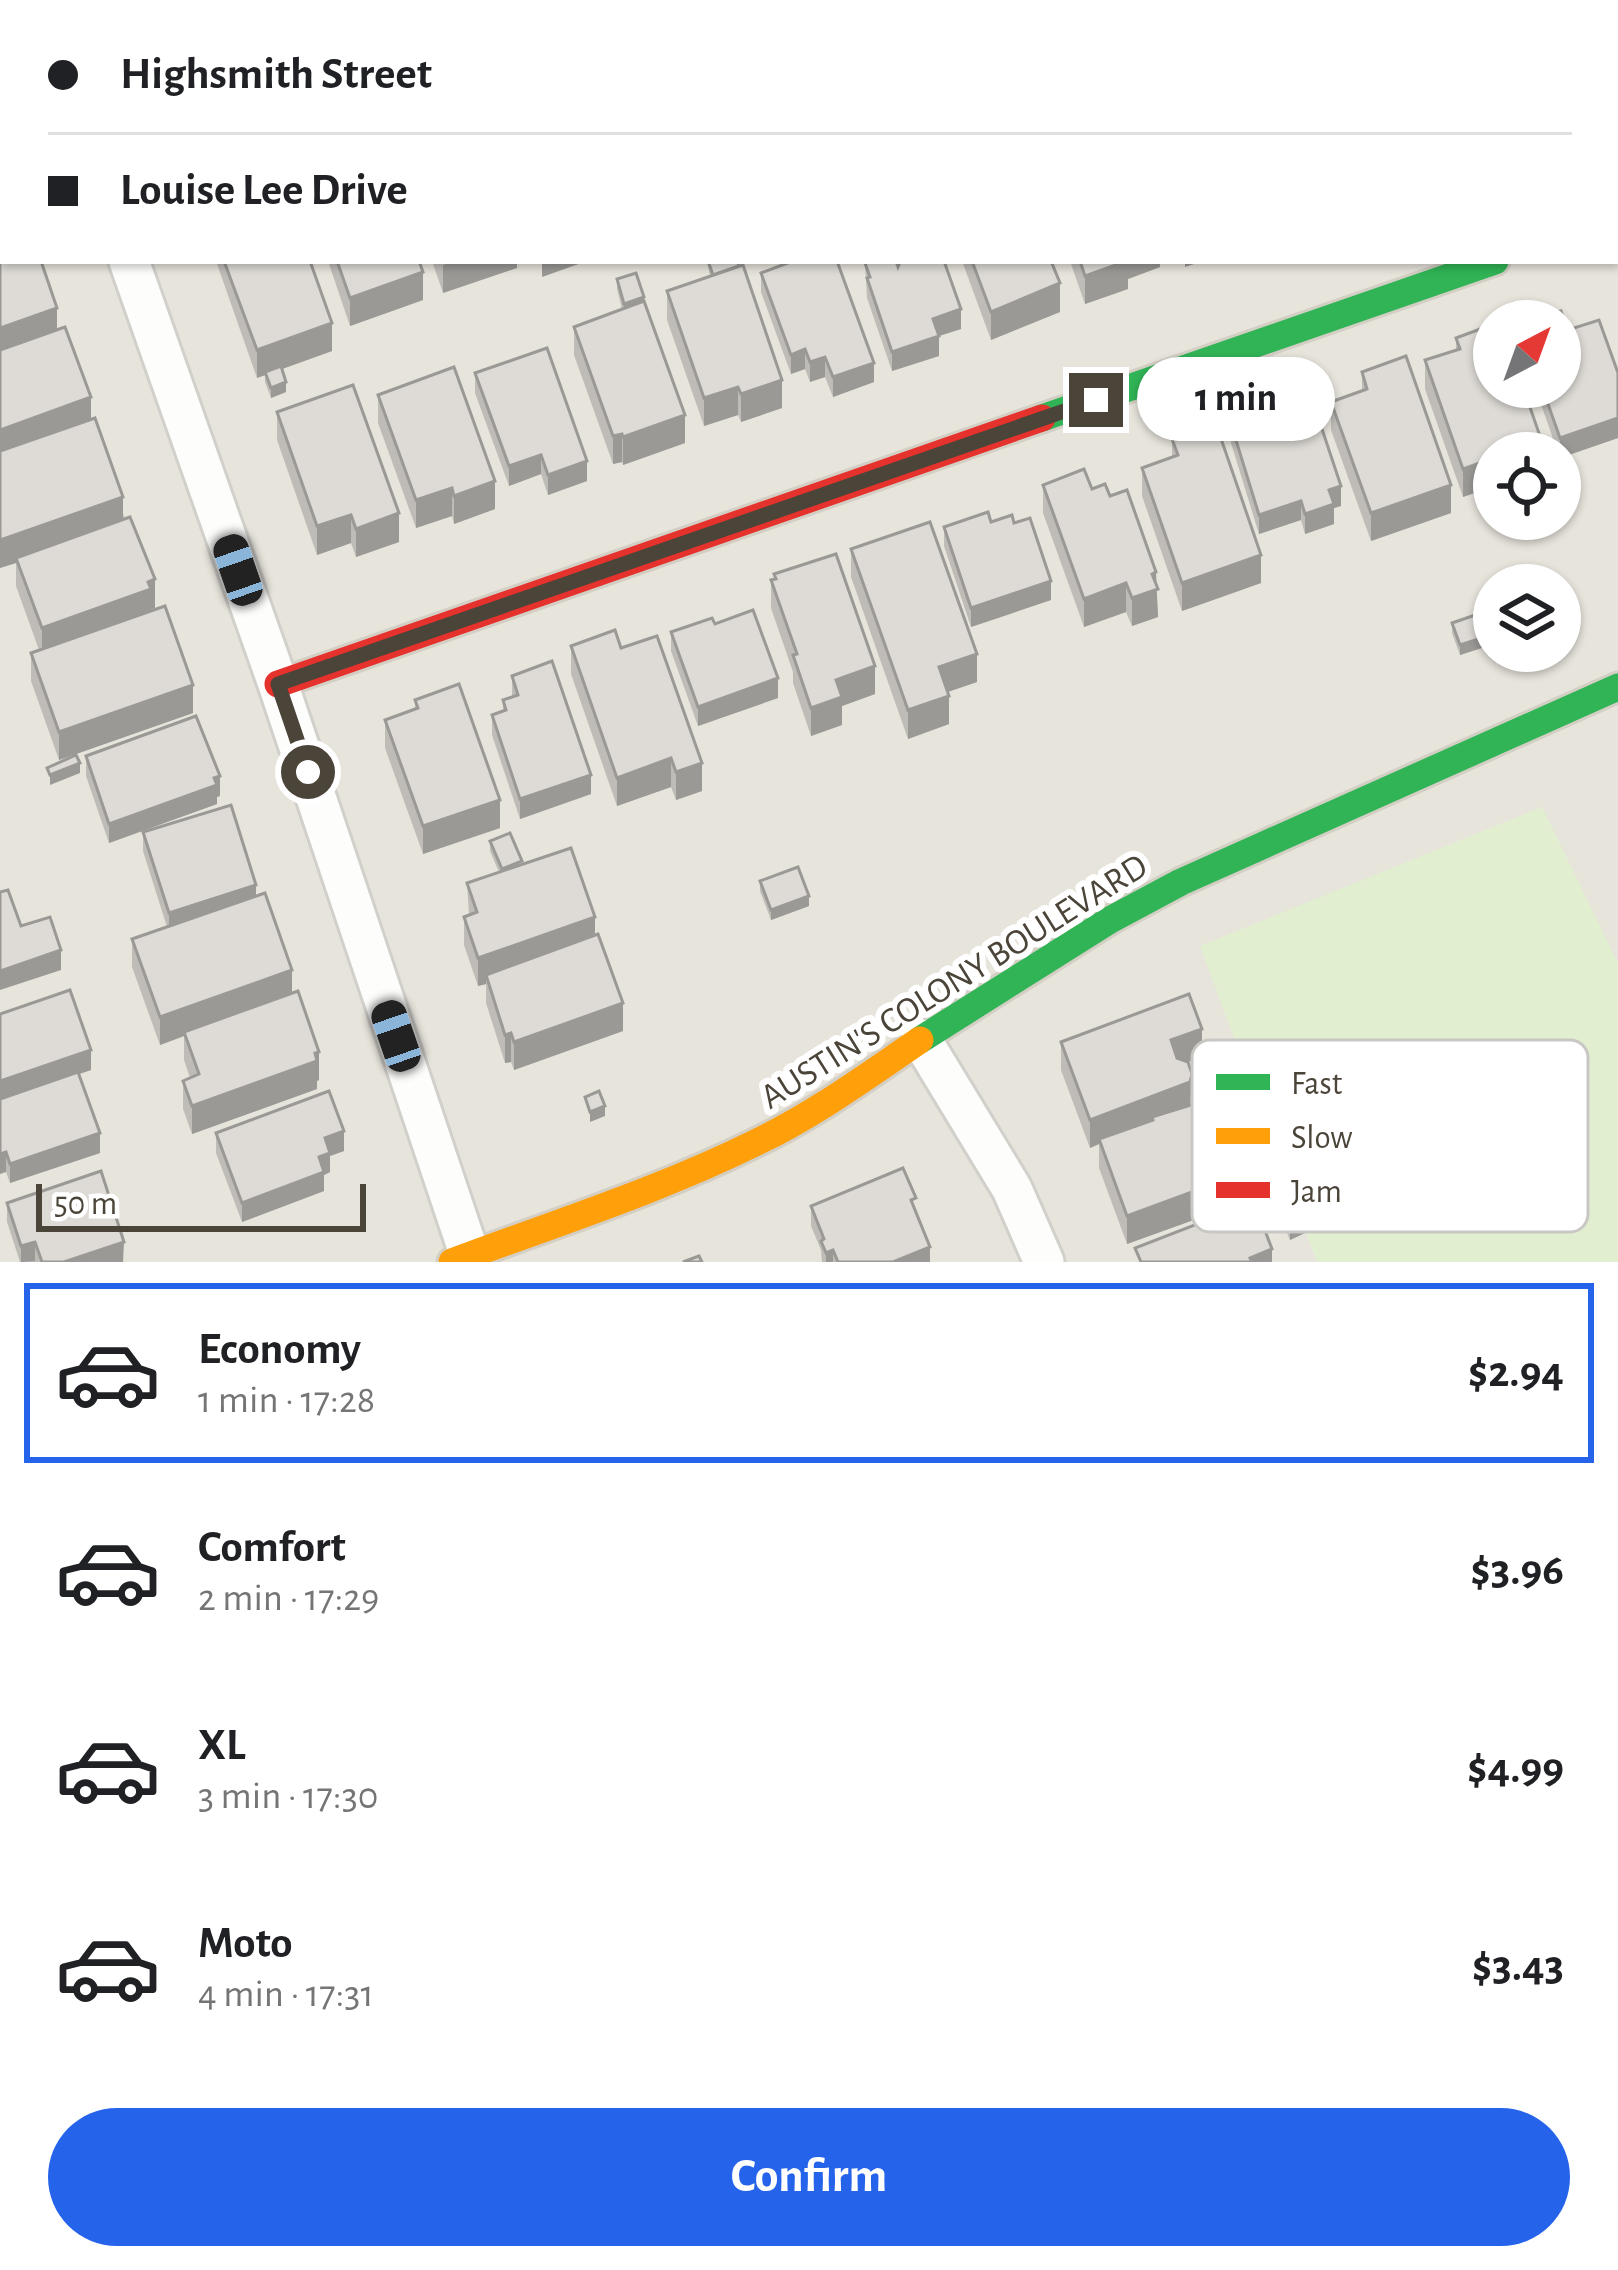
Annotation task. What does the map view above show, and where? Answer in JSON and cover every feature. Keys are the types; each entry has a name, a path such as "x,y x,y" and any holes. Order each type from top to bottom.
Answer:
{"street":[{"path":"130,264 278,684 465,1260"},
{"path":"278,684 1486,264"},
{"name":"AUSTIN'S COLONY BOULEVARD","path":"465,1260 758,1142 829,1102 1110,920 1181,882 1618,687"},
{"path":"921,1039 1012,1189 1045,1262"}],"shaded area":[{"path":"0,264 1618,264 1618,963 1611,952 1201,946 1236,1040 1192,1040 1192,1232 1306,1232 1317,1262 0,1262"}],"green space":[{"path":"1542,807 1618,963 1618,1262 1317,1262 1306,1232 1588,1232 1588,1040 1235,1040 1200,946"}],"building":[{"path":"0,264 42,264 57,308 0,328"},
{"path":"225,264 311,264 332,323 257,350"},
{"path":"338,264 420,264 423,272 350,298"},
{"path":"709,264 739,266 713,275"},
{"path":"785,264 838,264 874,363 833,377 825,357 810,362 805,349 791,355 761,273"},
{"path":"865,264 945,264 961,309 933,319 939,336 892,352"},
{"path":"973,264 1052,264 1060,283 991,312"},
{"path":"1081,264 1119,264 1085,276"},
{"path":"743,265 782,380 741,394 738,387 704,398 667,291"},
{"path":"636,273 644,297 624,304 617,279"},
{"path":"644,301 685,415 623,437 613,436 574,327"},
{"path":"1599,320 1618,373 1618,418 1577,432 1558,432 1549,408 1581,408 1581,326"},
{"path":"65,327 91,397 0,430 0,350"},
{"path":"1473,332 1473,408 1530,408 1539,432 1473,432 1473,465 1463,469 1425,360 1460,349 1456,338"},
{"path":"547,348 587,461 548,475 541,455 509,466 475,373"},
{"path":"1406,356 1451,485 1371,513 1331,402 1367,389 1362,372"},
{"path":"281,366 286,382 271,388 265,372"},
{"path":"454,367 495,481 454,496 452,488 416,500 378,395"},
{"path":"353,385 399,513 356,529 351,515 317,526 277,412"},
{"path":"1314,405 1341,486 1329,490 1334,504 1305,514 1301,501 1259,515 1231,424 1275,410 1277,416"},
{"path":"95,418 123,497 0,540 0,451"},
{"path":"1216,424 1261,555 1182,583 1142,468 1178,455 1172,439"},
{"path":"1084,469 1092,489 1105,484 1110,496 1127,490 1158,589 1132,598 1126,583 1084,599 1043,485"},
{"path":"988,512 991,522 1012,515 1014,523 1030,518 1051,581 971,608 944,527"},
{"path":"130,517 155,579 148,582 151,589 42,628 16,558"},
{"path":"930,522 977,654 939,667 949,696 908,710 851,549"},
{"path":"836,554 875,666 836,680 842,697 811,708 771,580 776,579 774,574"},
{"path":"165,606 193,685 59,732 31,653"},
{"path":"753,610 778,678 698,707 671,632 712,618 715,624"},
{"path":"1473,616 1473,641 1460,645 1452,623"},
{"path":"615,630 621,648 657,636 702,763 676,772 671,758 617,778 571,646"},
{"path":"552,661 591,775 520,799 492,715 506,710 503,700 518,695 512,676"},
{"path":"459,684 500,800 423,826 385,720 418,708 415,700"},
{"path":"196,716 220,776 214,778 217,785 109,824 86,756"},
{"path":"76,755 80,763 50,775 47,768"},
{"path":"231,805 256,885 169,913 143,832"},
{"path":"510,833 522,861 502,869 490,841"},
{"path":"571,848 595,917 478,958 464,917 477,912 467,883"},
{"path":"798,867 809,896 771,910 760,881"},
{"path":"8,890 21,926 50,917 61,950 0,971 0,892"},
{"path":"265,893 292,970 160,1017 132,939"},
{"path":"598,934 623,1003 514,1042 511,1033 505,1035 486,975"},
{"path":"70,990 91,1050 0,1081 0,1014"},
{"path":"298,991 319,1052 315,1053 317,1061 192,1106 183,1081 199,1074 184,1032"},
{"path":"1189,994 1202,1029 1171,1040 1177,1058 1188,1062 1190,1082 1090,1120 1061,1042"},
{"path":"78,1072 100,1133 10,1164 6,1152 0,1154 0,1099"},
{"path":"329,1091 344,1131 325,1138 330,1153 319,1157 324,1172 242,1203 216,1133"},
{"path":"599,1091 605,1106 590,1112 585,1097"},
{"path":"1192,1105 1192,1192 1127,1216 1099,1139"},
{"path":"903,1168 930,1247 893,1262 838,1262 833,1250 826,1253 811,1206"},
{"path":"101,1171 124,1242 64,1262 42,1262 35,1242 21,1246 7,1203"},
{"path":"1192,1226 1192,1232 1265,1232 1272,1249 1250,1258 1252,1262 1141,1262 1135,1248"}],"traffic: fast":[{"path":"1042,418 1486,264"},
{"path":"920,1040 1110,920 1181,882 1618,687"}],"traffic: slow":[{"path":"452,1262 643,1192 755,1143 819,1108 920,1040"}],"traffic: jam":[{"path":"278,684 1042,418"}],"route":[{"path":"308,772 278,684 1096,400"}]}
